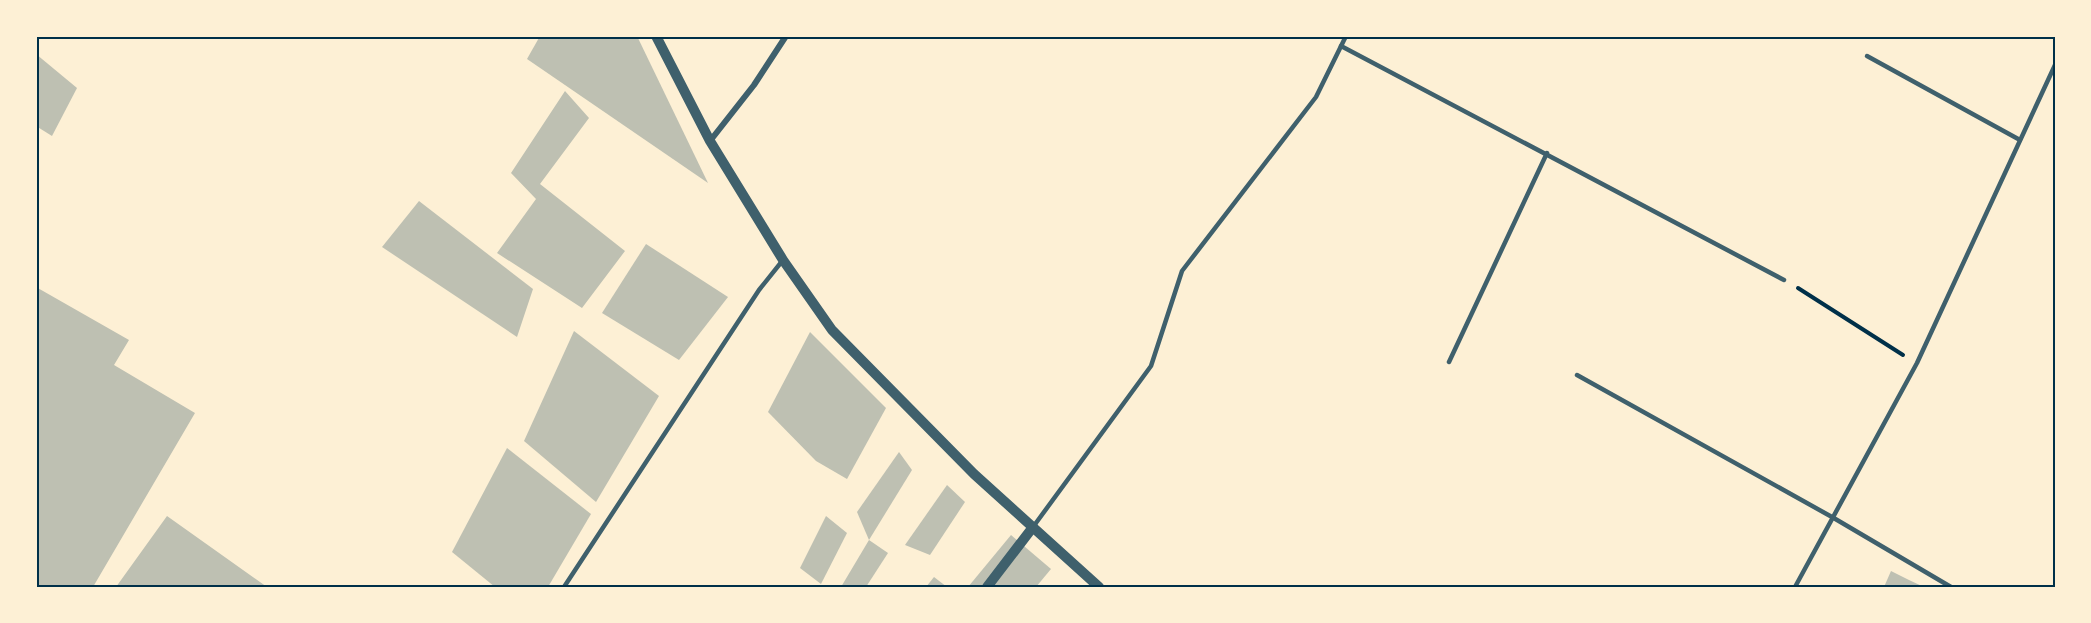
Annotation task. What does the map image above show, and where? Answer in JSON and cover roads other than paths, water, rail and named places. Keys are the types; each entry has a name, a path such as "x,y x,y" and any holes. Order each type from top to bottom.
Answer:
{"street":[{"path":"656,36 710,141 783,260 832,330 974,474 1099,587"},
{"path":"710,141 754,85 786,36"},
{"path":"987,587 1033,527"}],"lane":[{"path":"1033,527 1151,366 1182,271 1316,97 1346,36"},
{"path":"1341,46 1784,280"},
{"path":"1867,56 2020,140"},
{"path":"1795,587 1917,363 2055,65"},
{"path":"1449,362 1547,153"},
{"path":"564,587 759,290 783,260"},
{"path":"1577,375 1832,517 1951,587"}]}
